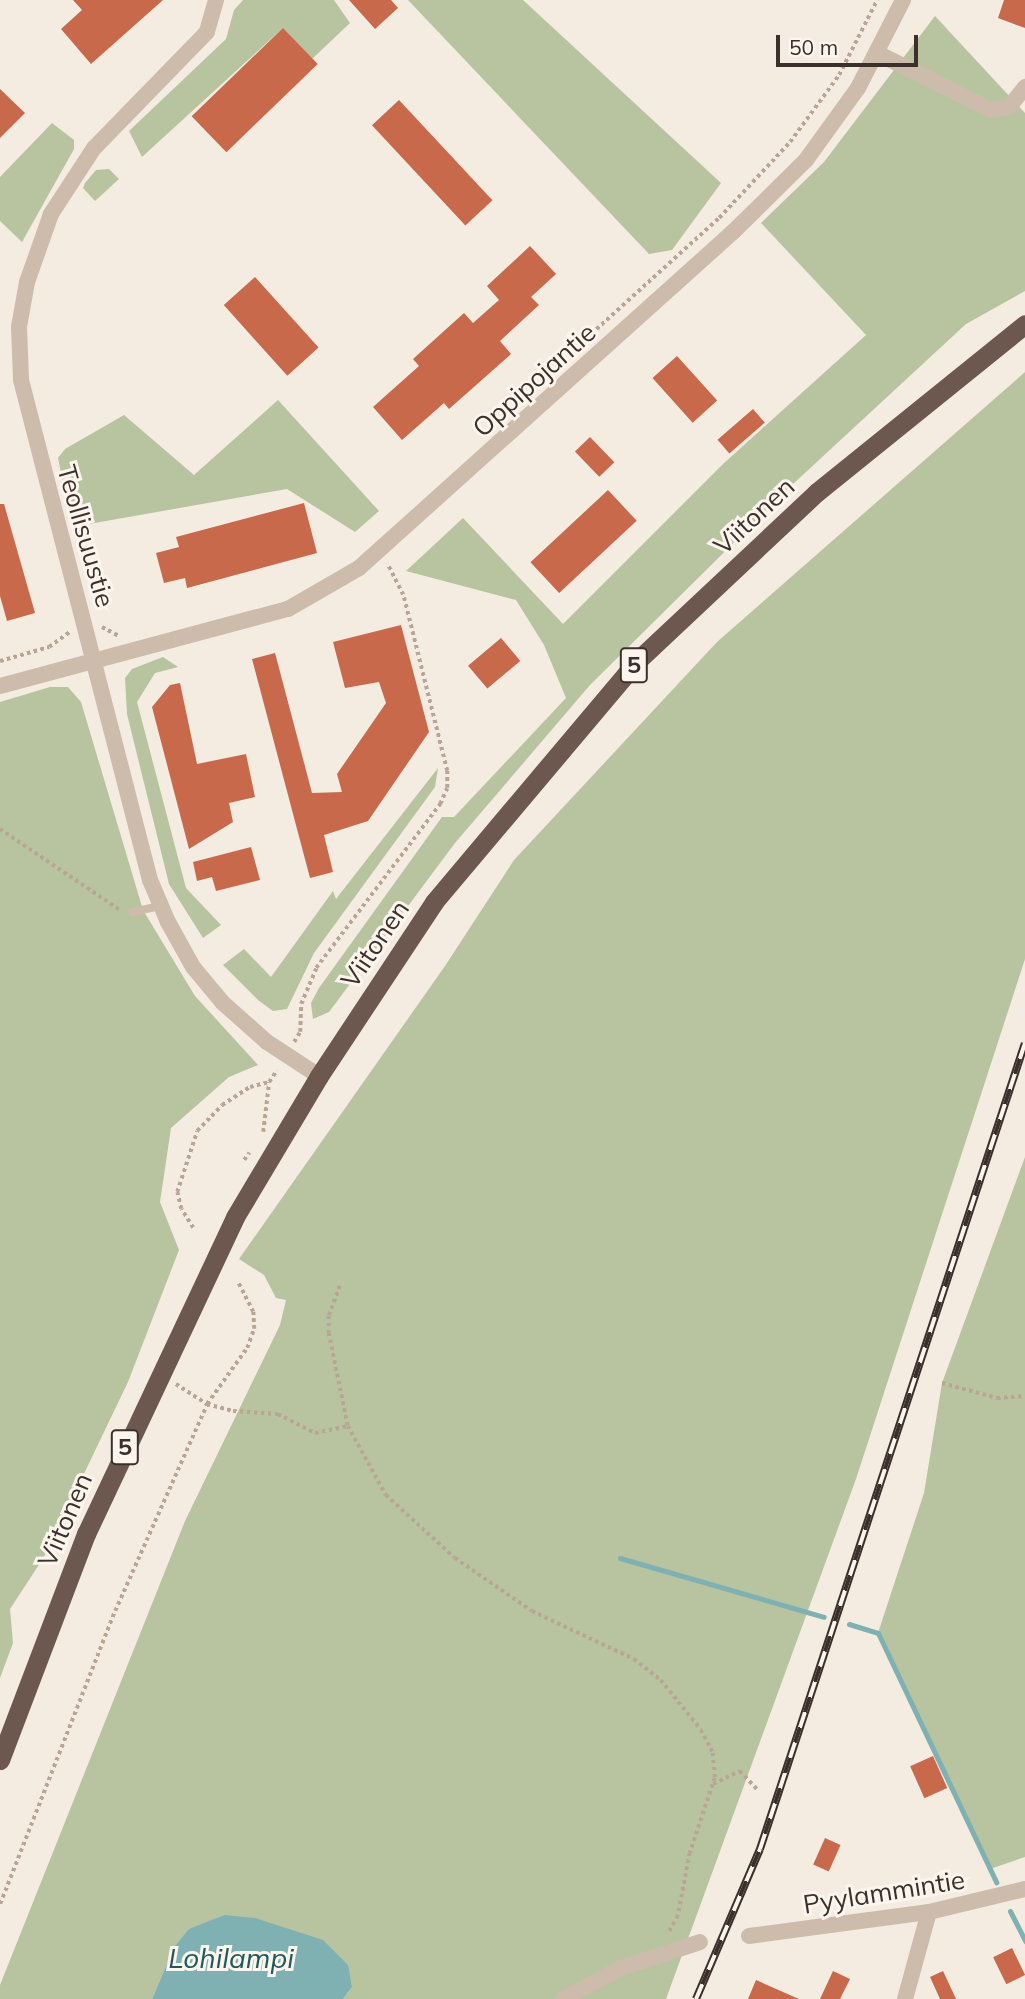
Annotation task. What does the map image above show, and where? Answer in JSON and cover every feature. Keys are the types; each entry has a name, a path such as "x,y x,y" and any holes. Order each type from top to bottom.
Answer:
{"highway":[{"name":"Viitonen","path":"0,1760 86,1534 155,1380 235,1217 319,1076 434,902 637,661 827,484 1025,324"}],"street":[{"name":"Oppipojantie","path":"0,686 288,609 380,552 723,241 806,160 858,88 903,0"},
{"name":"Teollisuustie","path":"217,1 207,32 94,148 68,183 46,225 27,282 19,327 21,380 150,880 161,906 192,967 223,1003 287,1055 319,1076"},
{"path":"877,53 991,110 1009,107 1025,87"},
{"name":"Pyylammintie","path":"749,1936 929,1912 1025,1889"},
{"path":"905,1999 929,1912"},
{"path":"563,1999 621,1968 700,1942"}],"lane":[{"path":"132,912 161,906"}],"path":[{"path":"586,338 719,218 790,142 839,75 877,0"},
{"path":"256,1142 269,1106 269,1082 300,1032 301,1004 316,968 440,804 447,788 447,771 403,594 380,552"},
{"path":"0,662 50,647 62,634 86,629 104,626 122,638"},
{"path":"0,829 94,896 132,912"},
{"path":"193,1228 181,1209 177,1192 197,1131 222,1105 250,1087 269,1082"},
{"path":"244,1160 250,1151"},
{"path":"0,1903 115,1611 207,1404 247,1348 254,1329 248,1297 238,1282"},
{"path":"340,1286 329,1315 329,1334 348,1426 386,1495 455,1558 532,1611 634,1659 661,1681 701,1730 713,1753 713,1784 690,1853 678,1916 651,1958"},
{"path":"180,1376 176,1385 207,1404 233,1411 278,1414 315,1433 348,1426"},
{"path":"942,1383 997,1398 1025,1396"},
{"path":"713,1784 740,1770 757,1789"}],"green space":[{"path":"243,0 334,0 350,23 312,59 283,28 142,157 129,131 226,39 234,10"},
{"path":"408,0 523,0 721,183 672,250 649,254"},
{"path":"935,16 1025,113 1025,291 966,324 793,484 590,685 455,843 329,1012 313,1019 311,1003 319,988 442,817 454,817 566,698 544,645 516,600 406,571 463,518 563,624 723,464 866,335 761,223 824,162"},
{"path":"52,123 74,140 74,149 22,242 0,221 0,177"},
{"path":"109,169 119,179 95,201 83,188 85,183 96,170"},
{"path":"1025,372 1025,959 856,1479 666,1999 343,1999 352,1987 224,1915 189,1930 174,1947 152,1999 0,1999 0,1985 185,1521 280,1325 286,1300 276,1298 264,1275 239,1259 445,966 514,860 717,642"},
{"path":"278,400 379,511 355,532 287,489 72,527 58,458 65,449 124,415 194,475"},
{"path":"163,657 178,667 155,673 137,702 186,888 221,925 203,938 169,884 127,714 125,678 132,669"},
{"path":"50,687 68,687 81,702 143,910 195,996 258,1065 229,1077 171,1128 160,1202 179,1250 128,1382 44,1557 10,1609 13,1643 0,1678 0,702"},
{"path":"438,768 435,787 314,953 287,1009 273,1011 223,965 244,949 271,977 333,891 336,899"},
{"path":"1025,1157 1025,1857 990,1869 878,1633 924,1493 942,1383"}],"water":[{"name":"Lohilampi","path":"224,1915 255,1918 323,1940 348,1965 352,1987 343,1999 152,1999 174,1947 189,1929"}],"building":[{"path":"73,0 163,0 91,64 61,29 82,10"},
{"path":"349,0 391,0 398,8 375,29"},
{"path":"1004,0 1025,0 1025,28 998,18"},
{"path":"283,28 318,64 226,152 192,116"},
{"path":"0,89 25,113 0,138"},
{"path":"399,100 492,200 465,225 372,125"},
{"path":"530,246 556,274 531,297 539,305 500,341 511,354 449,409 444,403 402,440 373,407 419,366 413,359 464,313 473,323 499,300 487,286"},
{"path":"255,277 319,348 287,376 224,305"},
{"path":"677,356 717,401 693,423 652,378"},
{"path":"753,409 765,423 729,453 718,440"},
{"path":"590,437 614,462 599,477 575,452"},
{"path":"608,490 637,521 559,593 530,562"},
{"path":"304,503 317,553 187,588 185,578 164,583 156,553 179,547 176,537"},
{"path":"0,504 4,504 35,613 7,621 0,596"},
{"path":"401,625 429,732 368,821 324,835 333,872 310,878 252,659 275,653 312,793 342,792 337,774 386,703 379,682 345,688 333,642"},
{"path":"501,638 520,661 487,689 468,666"},
{"path":"180,683 197,764 246,754 255,797 229,803 233,822 189,849 152,707 170,685"},
{"path":"251,847 260,880 216,891 212,877 197,881 193,862"},
{"path":"933,1756 947,1788 924,1798 910,1766"},
{"path":"825,1838 841,1845 829,1871 813,1864"},
{"path":"1012,1948 1025,1975 1006,1984 993,1957"},
{"path":"833,1971 850,1979 840,1999 820,1999"},
{"path":"943,1971 956,1999 940,1999 930,1977"},
{"path":"756,1980 799,1999 748,1999"}],"waterway":[{"path":"620,1558 824,1617"},
{"path":"849,1624 878,1633 996,1882"},
{"path":"1010,1911 1025,1941"}],"railway":[{"path":"696,1999 760,1849 1025,1043"}]}
